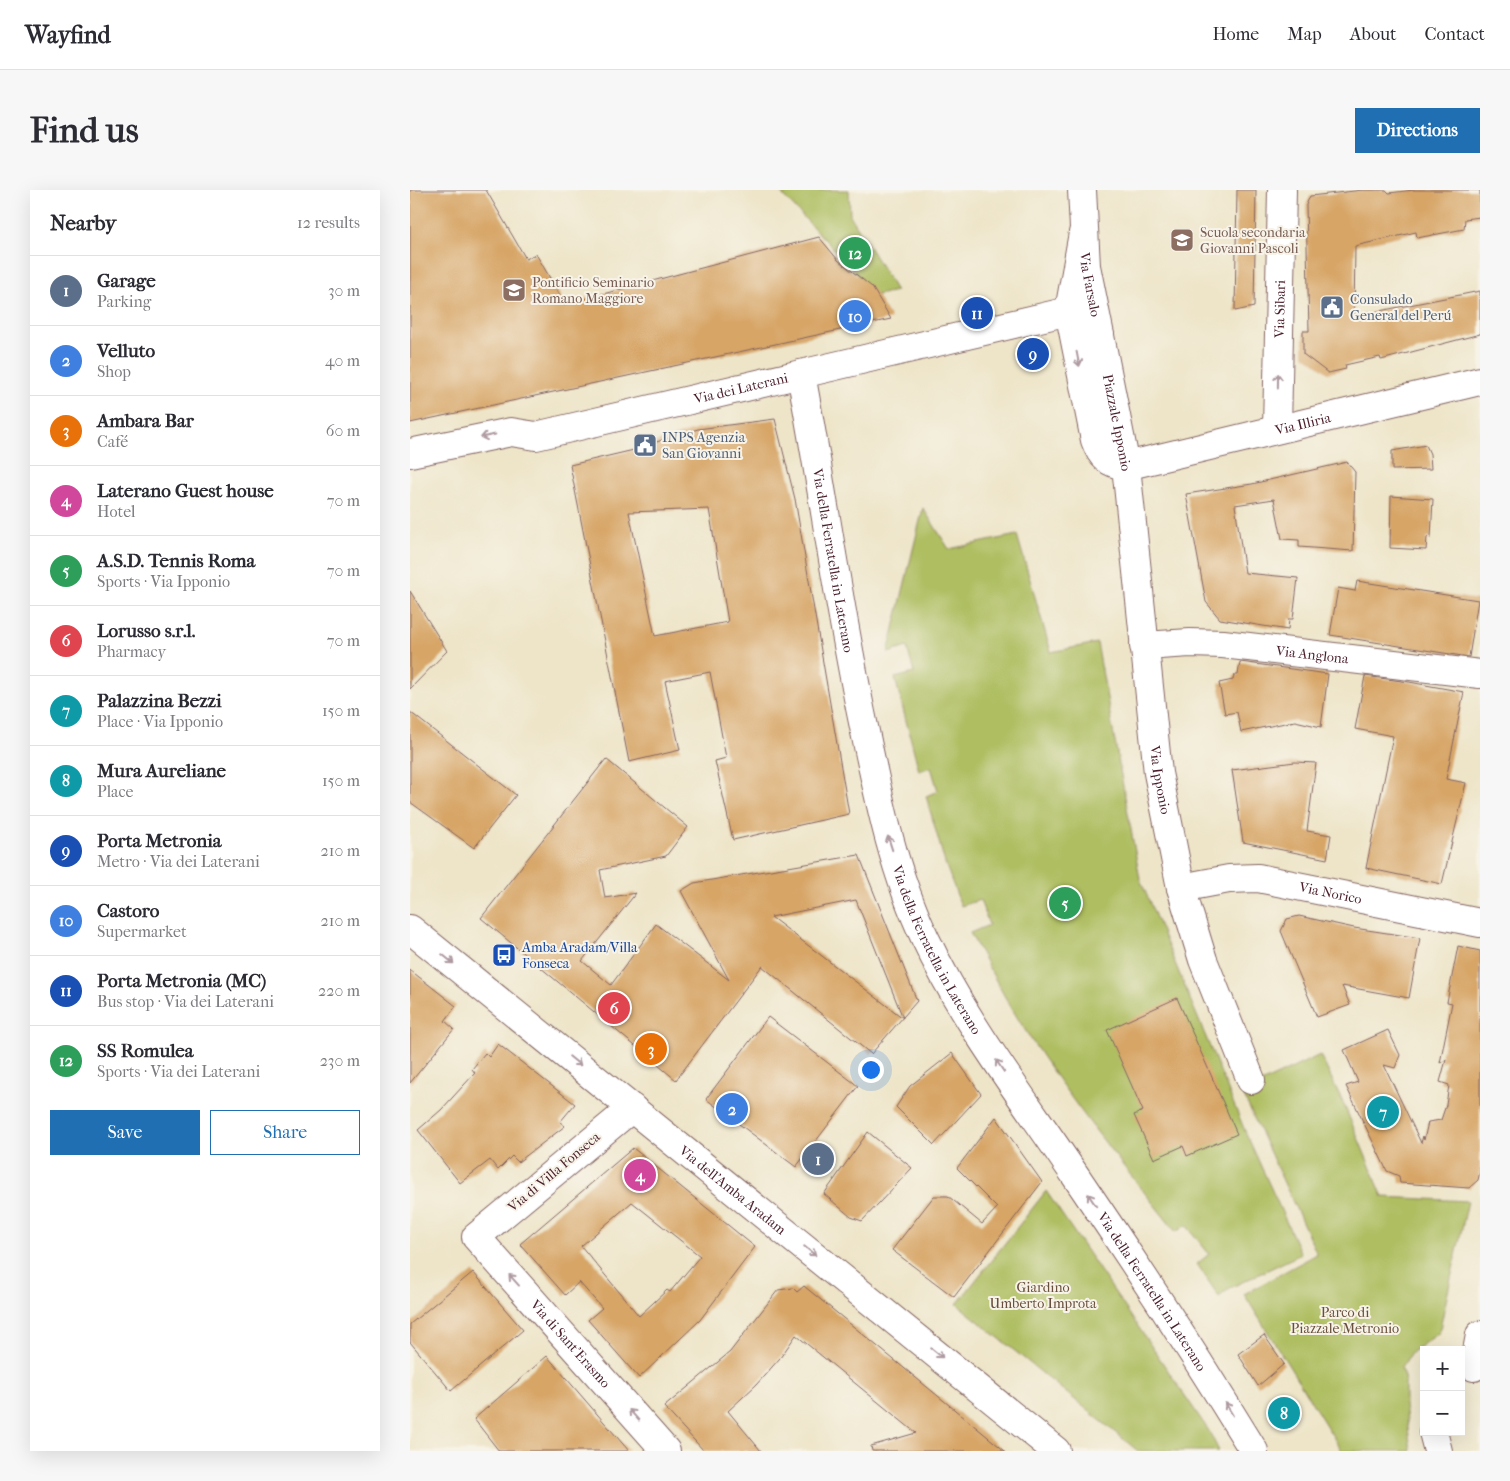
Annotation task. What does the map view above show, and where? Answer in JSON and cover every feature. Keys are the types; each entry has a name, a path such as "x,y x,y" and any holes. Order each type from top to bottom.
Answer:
{"street":[{"name":"Via Farsalo","path":"1082,190 1083,234 1100,336"},
{"name":"Via Sibari","path":"1277,429 1282,190"},
{"name":"Via Farsalo","path":"1069,311 1083,234"},
{"name":"Piazzale Ipponio","path":"1069,311 1084,316 1100,336 1126,466 1110,463 1097,447 1069,311"},
{"name":"Via dei Laterani","path":"410,453 511,432 536,436 1069,311"},
{"name":"Via della Ferratella in Laterano","path":"801,374 838,600 874,782 887,834 904,887 925,938 978,1033 1118,1239 1254,1451"},
{"name":"Via Illiria","path":"1126,466 1480,381"},
{"name":"Via Ipponio","path":"1126,466 1158,774 1181,888 1203,960 1251,1080"},
{"name":"Via Anglona","path":"1144,646 1190,643 1217,644 1480,674"},
{"name":"Via Norico","path":"1181,888 1229,879 1258,878 1480,924"},
{"name":"Via dell'Amba Aradam","path":"410,929 1056,1451"},
{"name":"Via di Villa Fonseca","path":"476,1237 632,1108"},
{"name":"Via di Sant'Erasmo","path":"476,1237 666,1451"},
{"path":"1472,1369 1480,1335"},
{"path":"1434,1436 1438,1451"}],"green space":[{"path":"778,190 849,190 850,215 896,291 877,295"},
{"path":"923,508 949,549 1017,535 1051,652 1097,643 1140,879 1245,1131 1301,1254 1230,1288 1219,1297 1197,1264 1209,1254 1186,1225 1176,1232 1086,1118 1024,1028 970,933 989,925 980,900 961,906 945,863 926,796 938,791 931,767 919,771 895,678 914,673 907,647 888,653"},
{"name":"Parco di Piazzale Metronio","path":"1320,1055 1342,1100 1383,1197 1468,1201 1439,1333 1412,1352 1401,1368 1405,1380 1405,1405 1411,1451 1342,1451 1244,1294 1317,1254 1242,1092"},
{"name":"Giardino Umberto Improta","path":"1046,1191 1209,1431 1219,1451 1138,1451 957,1304"}],"building":[{"path":"410,190 486,190 526,259 536,254 565,304 819,237 838,260 872,287 891,319 410,423"},
{"path":"1237,190 1256,190 1254,307 1235,311"},
{"path":"1363,190 1386,190 1389,193 1414,190 1480,190 1480,217 1465,219 1464,229 1417,238 1416,232 1355,246 1354,316 1480,291 1480,334 1381,360 1380,357 1345,365 1346,369 1328,373 1303,354 1303,331 1309,331 1306,205 1310,196"},
{"path":"775,419 795,499 849,814 733,840 715,761 726,758 710,672 665,681 680,750 629,762 570,465 651,446 650,444 698,429","holes":["709,509 728,622 655,636 629,512"]},
{"path":"1426,445 1430,454 1431,469 1392,470 1392,451"},
{"path":"1347,462 1355,472 1353,551 1299,547 1299,540 1282,539 1274,499 1235,505 1245,573 1298,578 1293,619 1289,619 1288,630 1220,619 1206,602 1186,494 1252,484"},
{"path":"1391,496 1433,499 1431,538 1427,537 1426,550 1390,548"},
{"path":"1357,581 1478,600 1469,657 1330,635 1338,588 1355,591"},
{"path":"410,591 447,651 410,689"},
{"path":"1240,662 1328,674 1321,727 1295,721 1241,732 1237,712 1225,714 1219,683 1233,680 1234,675 1238,675"},
{"path":"1365,676 1464,692 1446,779 1466,783 1442,884 1366,868 1393,736 1355,729"},
{"path":"410,712 516,795 474,848 410,802"},
{"path":"606,759 688,827 666,856 600,870 605,898 636,893 582,961 611,985 656,924 729,980 681,891 694,883 859,855 917,1001 903,1017 856,900 771,917 903,1018 871,1054 762,966 676,1080 481,918"},
{"path":"1295,762 1316,763 1307,831 1331,835 1327,859 1243,842 1232,770"},
{"path":"1299,916 1354,928 1420,938 1409,998 1342,986 1350,1005 1317,1017 1281,931 1287,919"},
{"path":"1458,946 1480,951 1480,1171 1478,1180 1469,1188 1400,1183 1399,1176 1387,1171 1346,1086 1358,1082 1344,1050 1388,1030 1400,1055 1395,1068 1384,1065 1421,1143 1423,1136 1424,1140 1428,1122 1441,1120 1446,1105 1449,1085 1440,1082 1446,1060 1440,1063 1452,1003 1447,1002"},
{"path":"410,970 456,1006 445,1021 454,1029 410,1083"},
{"path":"1177,998 1237,1134 1187,1156 1183,1146 1154,1159 1134,1115 1143,1111 1107,1030"},
{"path":"768,1017 858,1086 796,1167 706,1099"},
{"path":"498,1044 575,1104 560,1122 565,1126 518,1162 512,1156 498,1170 490,1160 460,1183 418,1130 441,1110 475,1073 472,1069 485,1053 489,1057"},
{"path":"952,1053 981,1094 934,1145 896,1107 910,1086"},
{"path":"996,1117 1042,1182 954,1297 892,1250 934,1196 948,1196 982,1224 997,1208 957,1168"},
{"path":"868,1132 912,1168 862,1221 851,1217 824,1194"},
{"path":"633,1148 755,1247 700,1320 639,1378 588,1320 602,1308 579,1282 565,1295 520,1244","holes":["632,1202 700,1256 670,1292 667,1290 639,1316 581,1246"]},
{"path":"473,1272 523,1330 451,1391 410,1342 410,1324"},
{"path":"804,1286 1005,1451 872,1451 871,1446 916,1433 796,1335 780,1358 756,1385 728,1411 761,1451 704,1451 664,1407 730,1352 778,1290 793,1288 797,1292"},
{"path":"1264,1335 1284,1364 1258,1386 1238,1354"},
{"path":"547,1356 629,1451 499,1451 474,1419"}],"place":[{"name":"Scuola secondaria Giovanni Pascoli","path":"1182,240"},
{"name":"SS Romulea","path":"855,253"},
{"name":"Pontificio Seminario Romano Maggiore","path":"514,290"},
{"name":"Consulado General del Perú","path":"1332,307"},
{"name":"Porta Metronia (MC)","path":"977,313"},
{"name":"Castoro","path":"855,316"},
{"name":"Porta Metronia","path":"1033,354"},
{"name":"INPS Agenzia San Giovanni","path":"645,445"},
{"name":"A.S.D. Tennis Roma","path":"1065,903"},
{"name":"Amba Aradam/Villa Fonseca","path":"504,955"},
{"name":"Lorusso s.r.l.","path":"614,1008"},
{"name":"Ambara Bar","path":"651,1049"},
{"name":"Velluto","path":"732,1109"},
{"name":"Palazzina Bezzi","path":"1383,1112"},
{"name":"Garage","path":"818,1159"},
{"name":"Laterano Guest house","path":"640,1175"},
{"name":"Mura Aureliane","path":"1284,1413"}]}
